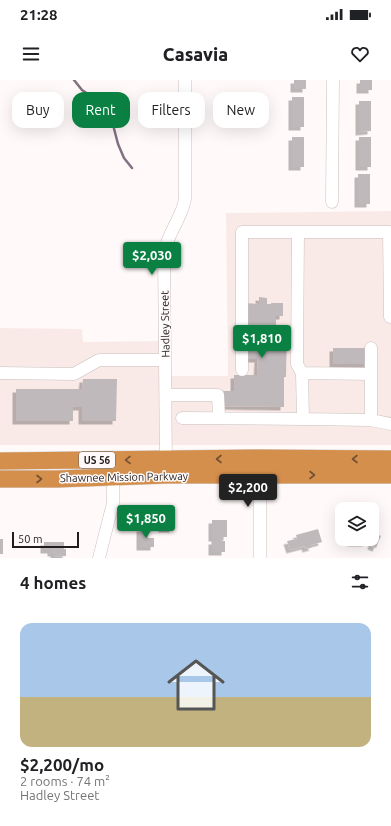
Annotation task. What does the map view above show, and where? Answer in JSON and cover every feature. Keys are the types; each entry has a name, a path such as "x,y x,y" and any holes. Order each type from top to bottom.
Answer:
{"highway":[{"name":"Shawnee Mission Parkway","path":"0,479 113,477 166,467 258,458 391,459"},
{"name":"Shawnee Mission Parkway","path":"0,461 166,467 259,475 391,475"}],"street":[{"name":"Hadley Street","path":"166,467 164,254 169,234 182,211 185,199 185,80"},
{"path":"332,202 333,80"},
{"path":"242,370 242,232 389,232 391,317"},
{"path":"298,232 297,364 302,373 303,419"},
{"path":"371,348 371,420"},
{"path":"0,373 74,374 99,360 165,360"},
{"path":"302,373 371,374"},
{"path":"166,395 218,395 219,418"},
{"path":"182,418 371,420 391,424"},
{"path":"258,458 260,558"},
{"path":"99,558 113,503 113,477"}],"shaded area":[{"path":"391,211 391,445 0,445 0,328 82,329 83,342 161,341 163,376 228,376 226,213"}],"building":[{"path":"294,80 306,80 306,89 294,89"},
{"path":"360,80 372,80 372,90 360,90"},
{"path":"292,97 304,97 304,127 292,127"},
{"path":"359,101 371,101 371,131 359,132"},
{"path":"292,137 304,137 304,167 292,167"},
{"path":"359,137 371,137 371,167 359,167"},
{"path":"358,174 370,174 370,204 358,204"},
{"path":"259,297 267,298 267,304 283,303 283,316 276,316 276,328 287,329 284,407 222,406 222,391 234,391 234,375 257,375 258,359 245,359 245,303 259,304"},
{"path":"333,348 368,348 368,364 333,364"},
{"path":"83,379 117,379 116,421 82,421 82,407 73,407 73,421 16,421 16,389 82,389"},
{"path":"161,516 172,516 173,529 162,529"},
{"path":"212,520 227,520 227,537 222,537 222,541 225,541 225,552 212,552 212,541 215,541 215,538 212,538"},
{"path":"140,528 148,528 148,538 154,538 154,547 140,547"},
{"path":"318,529 322,542 311,545 313,547 306,549 305,546 290,550 287,541 297,539 296,535"},
{"path":"0,539 3,539 3,554 0,554"},
{"path":"44,542 64,542 66,556 54,557 54,553 51,553 51,550 44,550"}],"waterway":[{"path":"74,80 82,90 94,98 111,117 118,144 124,158 132,168"}]}
